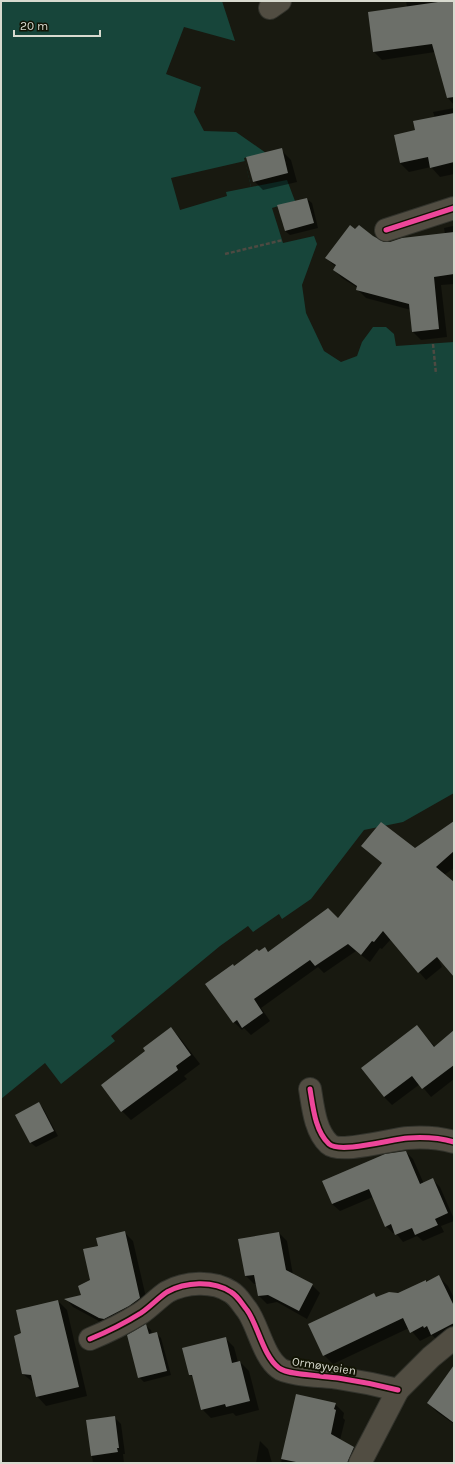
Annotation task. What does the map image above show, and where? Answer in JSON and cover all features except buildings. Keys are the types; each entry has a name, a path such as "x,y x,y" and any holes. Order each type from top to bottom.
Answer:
{"street":[{"path":"386,230 454,208"},
{"path":"310,1089 320,1132 329,1144 335,1147 347,1148 409,1138 429,1138 454,1142"},
{"name":"Ormøyveien","path":"90,1339 106,1333 141,1313 166,1293 178,1287 192,1284 208,1284 232,1292 238,1298 250,1314 261,1342 278,1368 296,1373 346,1380 398,1390"},
{"path":"360,1463 398,1390 430,1357 454,1338"}],"path":[{"path":"225,254 282,240"},
{"path":"434,344 436,374"}],"water":[{"path":"1,1 222,1 235,41 184,27 166,74 201,87 194,112 204,131 236,132 266,153 244,158 251,187 287,180 295,201 272,208 283,243 314,236 317,244 302,285 306,313 324,351 341,362 357,356 362,342 373,327 386,327 394,334 396,346 454,342 454,793 403,822 364,830 311,899 282,919 279,914 253,932 248,926 220,946 111,1036 115,1041 61,1084 45,1063 1,1099"}],"pier":[{"path":"245,161 251,187 226,192 227,196 180,210 171,178"}],"cycle path":[{"path":"386,230 454,208"},
{"path":"310,1089 315,1118 318,1126 324,1139 335,1147 355,1147 414,1138 437,1139 454,1142"},
{"path":"90,1339 135,1317 167,1292 190,1284 208,1284 224,1288 238,1298 251,1316 273,1363 279,1368 290,1372 346,1379 398,1390"}]}
